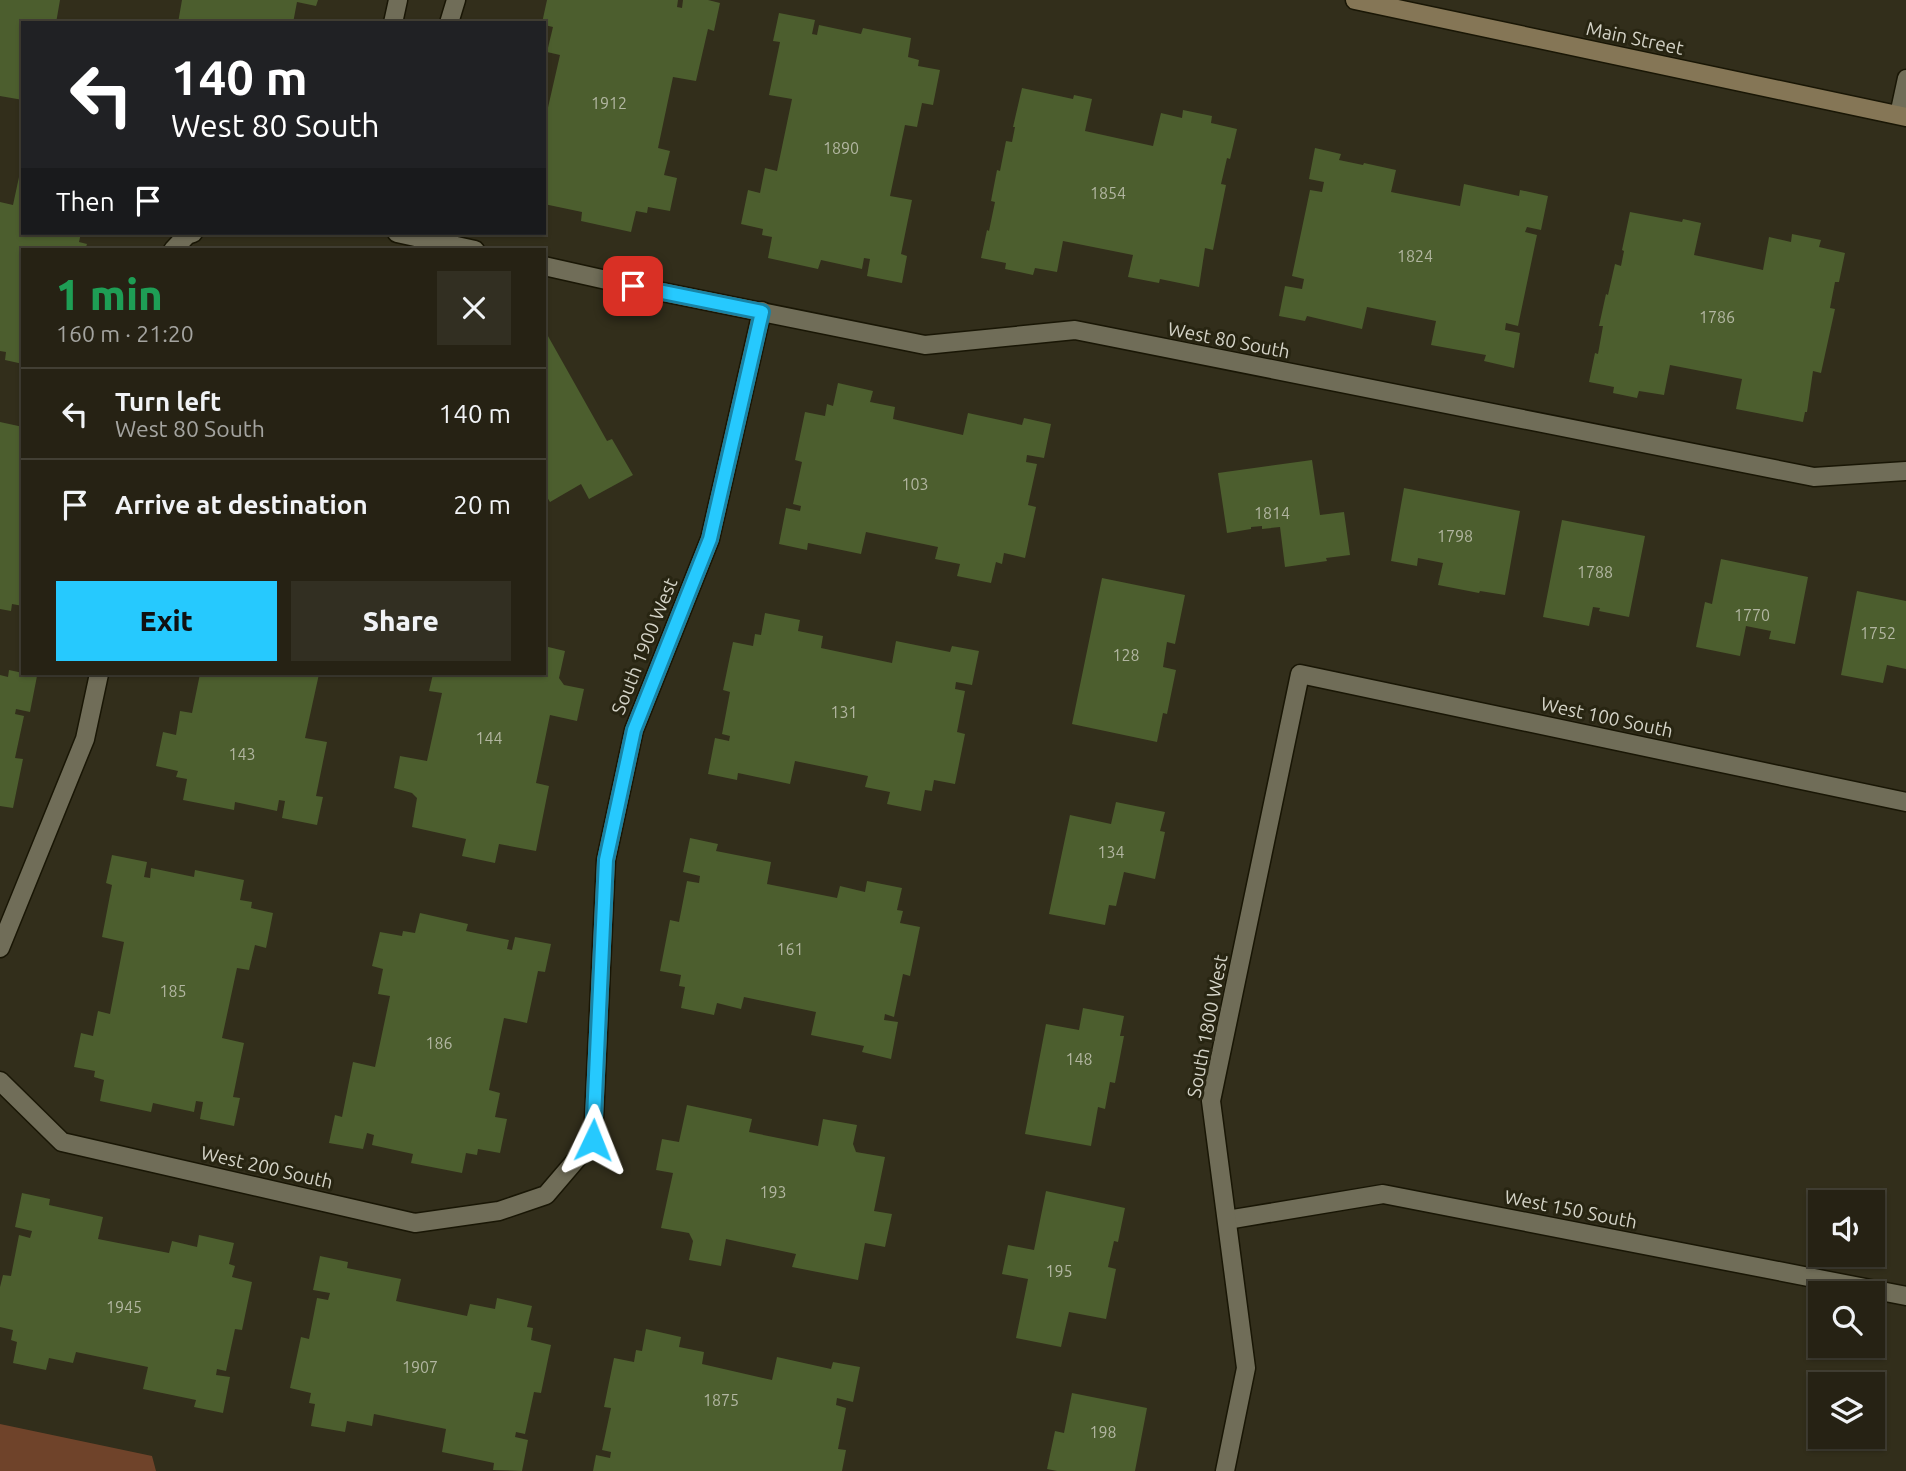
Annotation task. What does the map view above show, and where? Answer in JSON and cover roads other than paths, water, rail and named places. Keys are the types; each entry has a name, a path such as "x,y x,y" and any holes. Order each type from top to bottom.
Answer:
{"main road":[{"name":"Main Street","path":"1355,0 1418,6 1902,116"}],"street":[{"path":"393,21 398,0"},
{"path":"450,21 456,0"},
{"path":"175,248 189,235"},
{"path":"406,235 466,248"},
{"name":"West 80 South","path":"546,266 925,345 1075,330 1814,477 1906,471"},
{"name":"South 1900 West","path":"546,1195 593,1140 606,860 634,730 710,539 762,312"},
{"name":"West 100 South","path":"1300,674 1906,802"},
{"name":"South 1800 West","path":"1226,1471 1247,1368 1211,1101 1300,674"},
{"path":"0,948 85,740 99,675"},
{"name":"West 200 South","path":"0,1082 62,1142 415,1223 499,1211 546,1195"},
{"name":"West 150 South","path":"1227,1220 1383,1194 1906,1296"}],"lane":[{"path":"1902,116 1906,78"}]}
